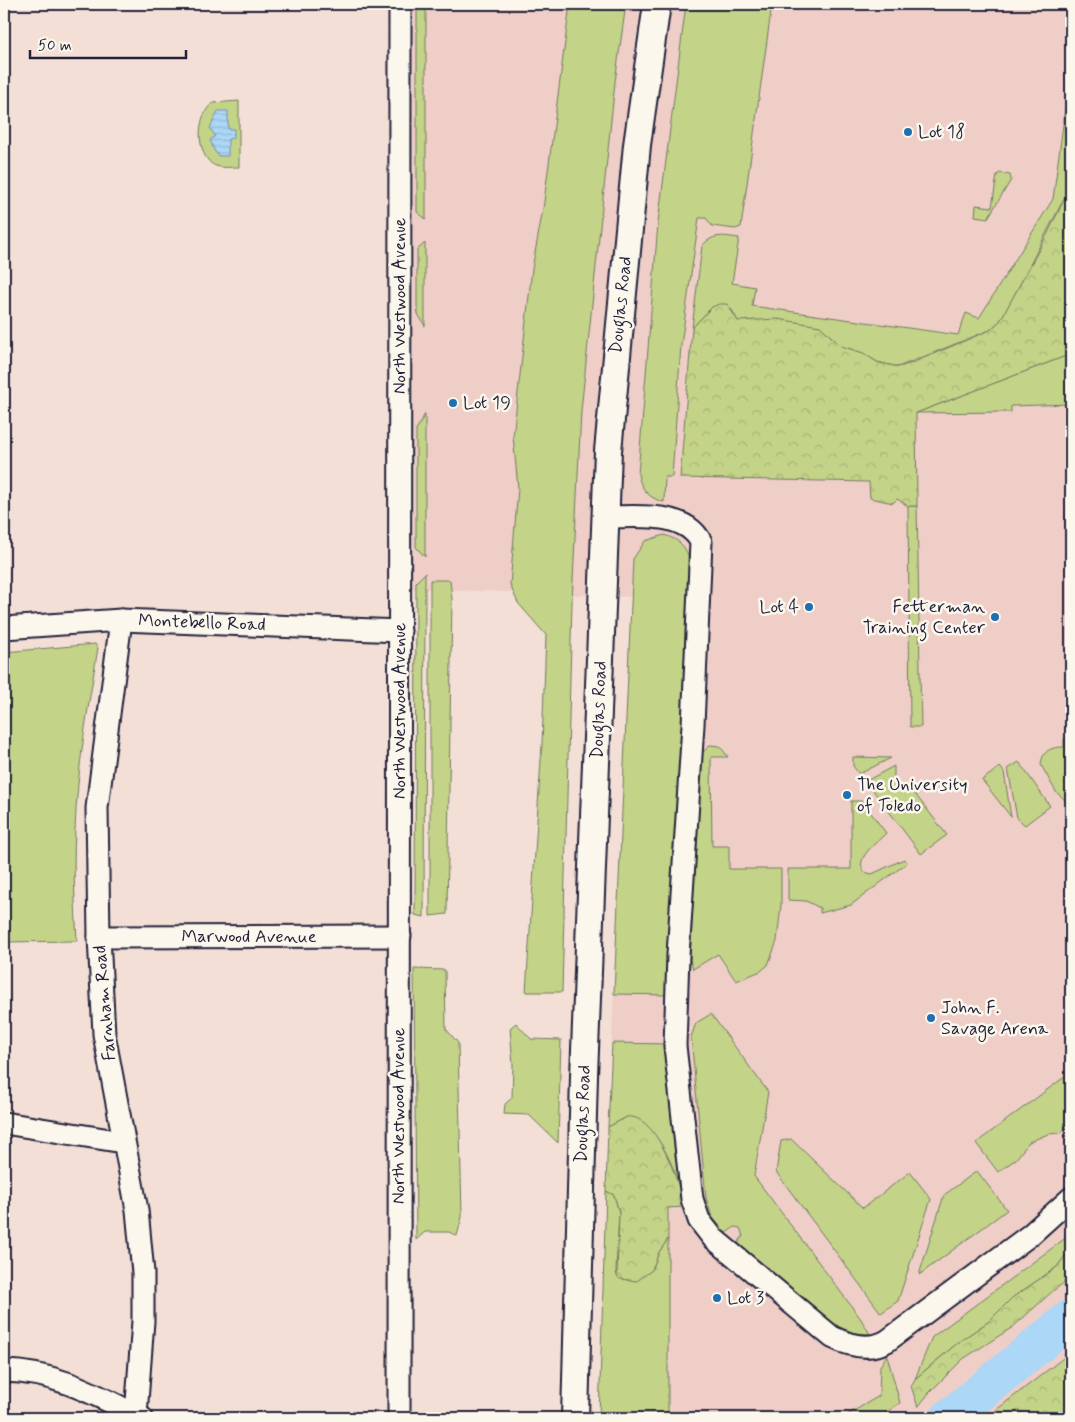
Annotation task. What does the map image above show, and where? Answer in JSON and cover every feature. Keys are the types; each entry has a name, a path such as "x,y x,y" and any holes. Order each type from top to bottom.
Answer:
{"street":[{"name":"North Westwood Avenue","path":"399,1418 400,4"},
{"name":"Douglas Road","path":"575,1418 584,1085 606,517 616,353 636,145 657,4"},
{"path":"606,517 672,520 697,534 701,542 693,725 678,955 675,1046 692,1199 702,1225 719,1243 832,1337 848,1344 873,1346 887,1341 1030,1235 1071,1198"},
{"name":"Montebello Road","path":"4,628 121,620 400,631"},
{"name":"Farnham Road","path":"121,620 97,808 99,937 104,1034 137,1210 143,1273 139,1417"},
{"name":"Marwood Avenue","path":"99,937 400,936"},
{"path":"4,1123 123,1142"},
{"path":"4,1371 28,1372 80,1386 139,1417"}],"shaded area":[{"name":"The University of Toledo","path":"400,4 1071,4 1071,1418 599,1418 608,1127 631,597 400,588"}],"green space":[{"path":"417,4 426,4 426,219 417,212"},
{"path":"570,4 626,4 615,82 581,411 572,602 562,992 526,992 542,744 546,635 518,603 510,585 518,488 513,436 532,269 543,209"},
{"path":"686,4 772,4 741,227 735,229 712,226 706,218 699,218 681,345 672,477 665,477 664,502 650,496 646,492 638,474 658,223"},
{"path":"1071,65 1071,185 1014,296 1000,321 990,330 898,367 877,362 863,353 841,346 820,326 738,321 732,310 712,307 692,328 702,246 710,239 724,236 739,238 732,283 755,287 752,306 958,335 966,313 979,318 1053,199"},
{"path":"239,101 239,167 215,166 207,158 201,142 201,124 204,115 213,103"},
{"path":"1000,173 1010,175 1011,180 988,218 975,216 976,205 992,207 997,175"},
{"path":"1071,185 1071,354 916,413 917,506 908,506 897,499 893,503 870,498 869,482 680,478 692,328 712,307 719,304 727,304 738,321 778,319 820,326 841,346 863,353 877,362 898,367 912,363 990,330 1000,321 1047,235"},
{"path":"425,243 425,326 418,314 417,306 417,250"},
{"path":"1071,354 1071,404 1011,406 1011,412 916,413"},
{"path":"425,414 425,557 416,547 416,430"},
{"path":"908,506 917,506 921,727 910,727"},
{"path":"664,535 675,539 683,546 688,555 690,566 668,995 614,994 633,559 645,541"},
{"path":"425,573 424,917 415,915 416,582"},
{"path":"430,580 450,580 452,599 447,914 430,916"},
{"path":"95,644 98,648 76,807 74,872 77,941 4,942 4,652"},
{"path":"1071,738 1071,805 1056,792 1041,765 1043,756 1048,750 1064,747 1064,739"},
{"path":"710,745 720,746 728,757 711,757 712,846 729,846 729,869 781,869 781,905 777,941 768,965 761,971 736,981 718,954 693,969 690,960 701,754"},
{"path":"853,757 891,758 859,774 853,766"},
{"path":"1019,762 1050,806 1025,825 1017,818 1008,769"},
{"path":"894,766 894,784 902,789 911,789 947,835 921,854 866,781"},
{"path":"1000,767 1004,772 1011,817 982,780"},
{"path":"851,801 862,801 886,833 864,856 862,867 864,872 872,874 904,859 907,863 851,905 820,913 820,908 806,901 788,900 788,869 851,869"},
{"path":"414,969 445,970 446,1029 458,1043 462,1217 457,1236 449,1232 425,1232 416,1240"},
{"path":"711,1014 768,1092 754,1176 861,1319 870,1334 853,1333 837,1326 738,1243 743,1236 740,1228 735,1227 726,1233 712,1217 706,1198 691,1037 696,1023"},
{"path":"516,1023 531,1039 561,1040 558,1143 529,1115 504,1114 505,1104 512,1098 513,1065 510,1028"},
{"path":"612,1043 669,1044 683,1197 664,1149 648,1129 639,1122 627,1117 608,1127"},
{"path":"1071,1072 1071,1124 1060,1133 1048,1134 1029,1142 1016,1159 998,1172 976,1143"},
{"path":"627,1117 638,1119 648,1126 657,1138 678,1183 684,1207 668,1208 668,1239 659,1252 652,1270 637,1281 620,1279 617,1276 619,1212 614,1195 606,1191 608,1127"},
{"path":"791,1139 863,1208 910,1172 931,1199 898,1301 881,1313 776,1172 781,1141"},
{"path":"977,1171 1007,1210 919,1275 944,1195"},
{"path":"606,1191 614,1195 619,1212 617,1276 630,1281 652,1270 659,1252 668,1239 668,1418 599,1418"},
{"path":"1071,1234 1071,1252 1065,1256 1057,1267 1012,1298 988,1322 960,1341 915,1379 932,1337"},
{"path":"1071,1252 1071,1278 1054,1290 1013,1327 963,1359 929,1393 918,1407 911,1386 915,1379 960,1341 988,1322 1012,1298 1057,1267 1065,1256"},
{"path":"1071,1352 1071,1411 1065,1418 991,1418 996,1410"},
{"path":"887,1355 900,1403 878,1418 842,1418 879,1396 880,1366"}],"water":[{"path":"218,111 228,111 228,129 234,129 234,138 228,139 228,156 219,156 215,152 210,140 215,136 210,128"}],"waterway":[{"path":"949,1418 1071,1318"}],"place":[{"name":"Lot 18","path":"908,132"},
{"name":"Lot 19","path":"453,403"},
{"name":"Lot 4","path":"809,607"},
{"name":"Fetterman Training Center","path":"995,617"},
{"name":"The University of Toledo","path":"847,795"},
{"name":"John F. Savage Arena","path":"931,1018"},
{"name":"Lot 3","path":"717,1298"}]}
